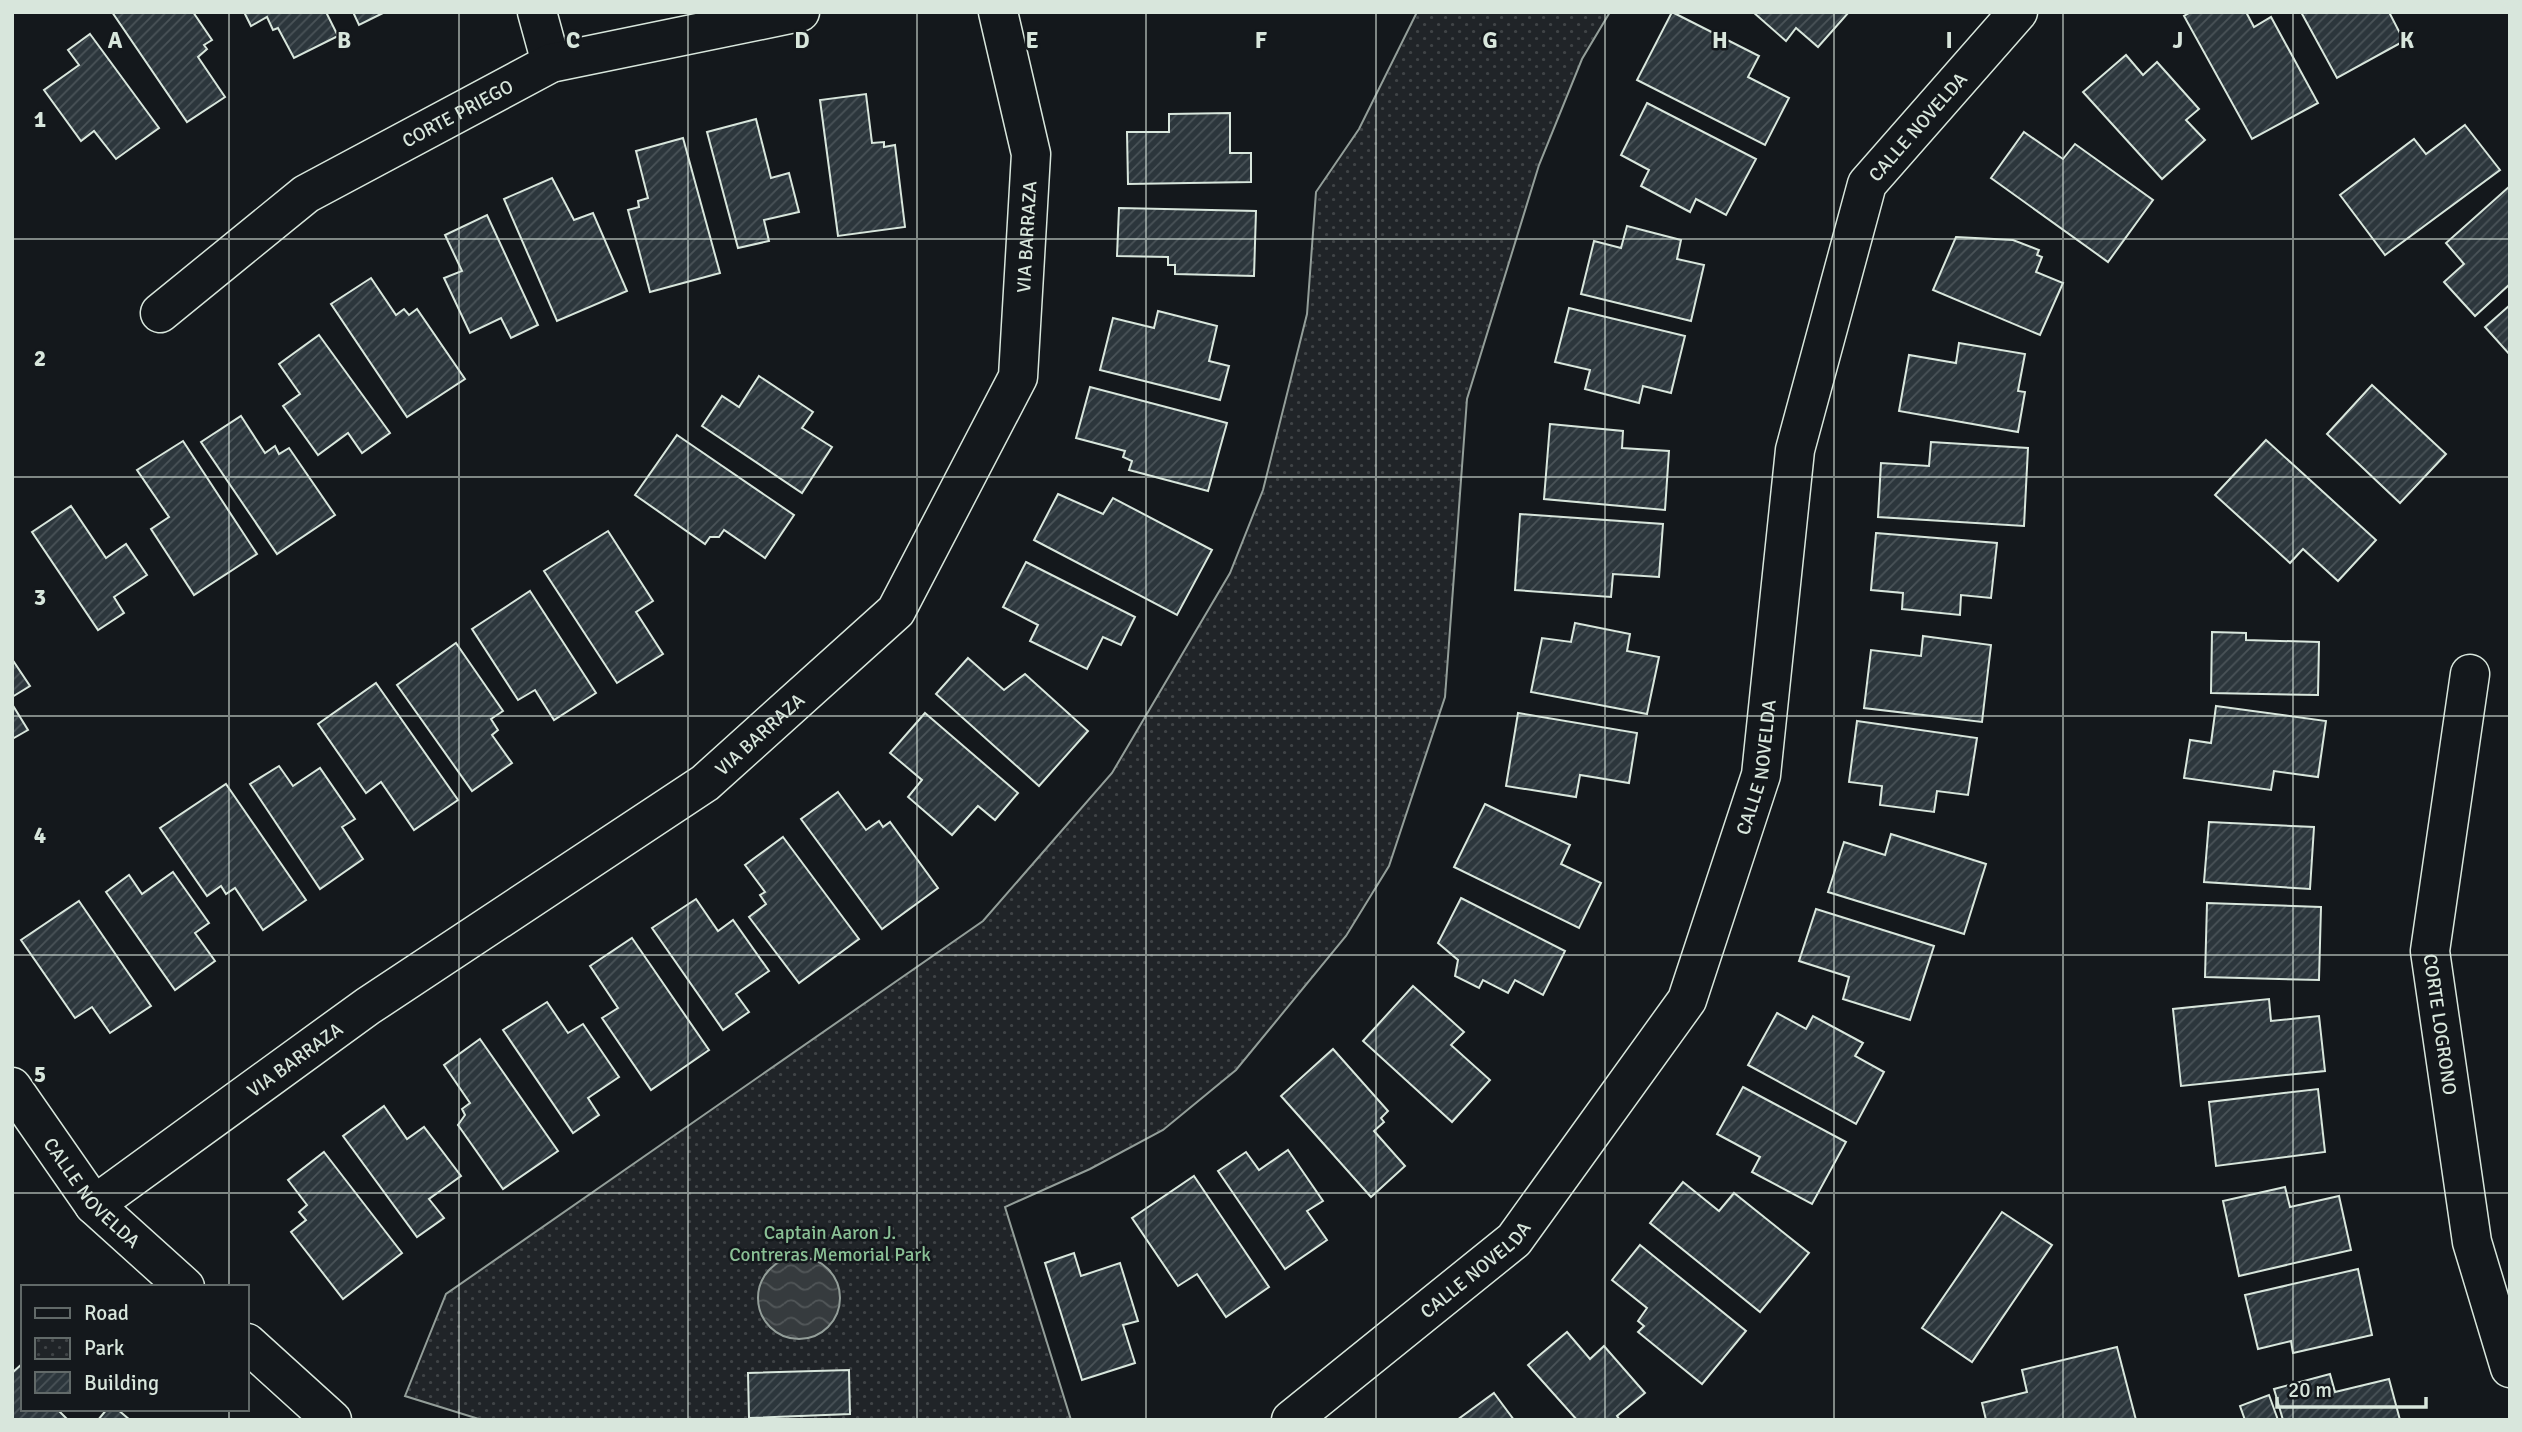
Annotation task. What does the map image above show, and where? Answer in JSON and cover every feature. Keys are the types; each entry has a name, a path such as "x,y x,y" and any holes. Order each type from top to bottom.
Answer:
{"street":[{"path":"537,12 551,63"},
{"name":"CORTE PRIEGO","path":"160,313 306,194 551,63 800,12"},
{"name":"VIA BARRAZA","path":"94,1205 368,1006 705,783 896,611 1018,377 1031,154 998,12"},
{"name":"CALLE NOVELDA","path":"1291,1420 1514,1240 1687,1000 1761,775 1795,450 1867,184 2018,12"},
{"name":"CORTE LOGRONO","path":"2470,674 2430,951 2472,1241 2510,1368"},
{"name":"CALLE NOVELDA","path":"12,1087 94,1205 183,1285"},
{"path":"248,1344 332,1420"}],"green space":[{"name":"Captain Aaron J. Contreras Memorial Park","path":"1417,12 1610,12 1582,59 1539,165 1467,399 1445,697 1389,866 1346,936 1236,1070 1163,1130 1090,1169 1005,1207 1071,1420 482,1420 405,1396 446,1294 983,921 1112,773 1230,573 1263,490 1307,314 1316,192 1359,129"}],"water":[{"path":"799,1257 815,1260 828,1269 837,1282 840,1298 837,1314 828,1327 815,1336 799,1339 783,1336 770,1327 761,1314 758,1298 761,1282 770,1269 783,1260"}],"building":[{"path":"112,12 193,12 212,40 204,45 207,49 198,57 225,97 187,122"},
{"path":"244,12 326,12 338,36 294,58 278,28 273,30 267,17 251,26"},
{"path":"353,12 385,12 359,25"},
{"path":"1672,12 1759,56 1748,77 1789,98 1765,145 1637,80"},
{"path":"1753,12 1849,12 1818,47 1796,28 1786,41"},
{"path":"2191,12 2246,12 2254,27 2271,17 2318,103 2252,139 2184,16"},
{"path":"2301,12 2389,12 2404,41 2337,78"},
{"path":"90,34 159,128 116,159 94,131 81,141 44,90 79,65 68,50"},
{"path":"2126,55 2143,75 2157,62 2199,109 2186,120 2205,140 2162,179 2083,92"},
{"path":"866,94 872,143 884,142 884,147 895,145 905,227 838,236 820,100"},
{"path":"1647,103 1756,159 1726,215 1696,199 1690,212 1641,186 1649,170 1621,155"},
{"path":"1230,113 1230,153 1251,153 1251,182 1128,184 1127,132 1169,132 1169,114"},
{"path":"756,119 771,178 789,173 799,212 764,220 769,241 738,248 707,132"},
{"path":"2465,125 2500,170 2385,255 2340,195 2414,139 2426,154"},
{"path":"2024,132 2063,159 2075,144 2153,200 2108,262 1991,178"},
{"path":"683,138 720,273 650,292 628,210 639,207 638,201 648,198 636,151"},
{"path":"552,178 574,220 593,213 627,291 557,321 504,199"},
{"path":"2510,186 2510,284 2475,316 2444,282 2464,264 2446,243"},
{"path":"1119,208 1256,211 1254,276 1175,274 1175,265 1168,265 1168,257 1117,256"},
{"path":"487,215 538,325 511,338 501,318 470,333 444,278 462,271 445,235"},
{"path":"1627,226 1681,240 1677,259 1704,265 1691,321 1581,294 1594,241 1621,248"},
{"path":"1956,237 2013,240 2039,250 2037,255 2042,257 2036,272 2063,283 2040,335 1933,290"},
{"path":"371,278 396,315 404,309 409,315 417,309 465,379 407,417 331,304"},
{"path":"2510,305 2510,355 2485,327"},
{"path":"1569,308 1685,336 1671,393 1643,386 1639,403 1585,389 1590,370 1555,362"},
{"path":"1158,311 1217,326 1209,361 1229,366 1220,400 1100,370 1113,318 1154,328"},
{"path":"319,335 390,433 362,453 348,433 318,455 283,406 300,394 279,364"},
{"path":"1959,343 2025,354 2018,391 2025,392 2018,432 1899,411 1909,355 1956,363"},
{"path":"759,376 813,412 802,428 832,447 802,493 702,426 722,396 739,407"},
{"path":"2372,385 2446,454 2400,503 2327,434"},
{"path":"1090,387 1227,423 1208,491 1129,470 1132,461 1123,457 1125,451 1076,438"},
{"path":"241,416 265,453 275,446 279,454 289,448 335,515 277,554 201,442"},
{"path":"1550,424 1623,431 1622,448 1669,451 1665,510 1544,499"},
{"path":"677,435 794,515 765,558 724,530 719,537 710,537 705,544 635,495"},
{"path":"2266,440 2376,540 2338,581 2303,549 2290,563 2215,495"},
{"path":"183,441 257,554 194,595 151,529 169,517 137,470"},
{"path":"1931,442 2028,448 2024,526 1878,517 1881,463 1929,466"},
{"path":"1058,494 1103,514 1113,498 1212,550 1177,615 1034,540"},
{"path":"71,506 106,558 126,544 147,575 114,597 124,613 98,630 32,532"},
{"path":"1520,514 1663,524 1659,577 1613,574 1611,597 1515,590"},
{"path":"608,531 653,601 636,612 663,654 617,683 544,571"},
{"path":"1876,533 1997,543 1991,598 1961,595 1960,615 1902,609 1903,593 1871,590"},
{"path":"1026,562 1135,617 1121,645 1103,637 1087,669 1030,641 1038,625 1003,607"},
{"path":"530,591 596,693 554,720 535,690 518,700 472,629"},
{"path":"1575,623 1630,634 1627,651 1659,657 1647,714 1531,692 1542,638 1571,642"},
{"path":"2212,632 2246,633 2246,640 2319,642 2318,695 2211,693"},
{"path":"1923,636 1991,645 1982,722 1864,708 1871,650 1921,656"},
{"path":"456,643 503,711 491,719 498,730 492,735 512,763 472,791 397,685"},
{"path":"968,658 1004,690 1025,674 1088,731 1039,786 936,694"},
{"path":"12,659 30,686 12,697"},
{"path":"376,683 458,800 414,830 381,782 366,793 318,724"},
{"path":"12,704 28,730 12,739"},
{"path":"2216,706 2326,721 2318,777 2274,771 2271,790 2184,778 2190,740 2211,743"},
{"path":"925,713 1018,793 995,820 978,806 952,835 908,797 922,780 890,753"},
{"path":"1518,713 1637,733 1629,783 1580,775 1576,797 1506,786"},
{"path":"1857,721 1977,738 1968,795 1937,791 1934,812 1880,805 1882,786 1849,782"},
{"path":"279,766 293,786 320,768 355,819 342,827 363,859 320,889 250,784"},
{"path":"226,784 306,900 263,930 235,888 226,894 221,886 207,896 160,828"},
{"path":"838,792 866,830 879,821 883,827 890,822 938,888 882,929 801,819"},
{"path":"1485,804 1570,845 1561,864 1601,883 1579,928 1454,867"},
{"path":"2209,822 2314,827 2310,889 2204,882"},
{"path":"1891,834 1986,864 1964,934 1828,892 1844,842 1885,855"},
{"path":"783,837 859,939 799,983 749,917 766,904 760,895 765,892 745,865"},
{"path":"173,872 209,923 195,933 215,961 175,990 106,892 129,875 142,894"},
{"path":"1461,898 1565,951 1543,995 1515,980 1508,993 1483,980 1479,988 1455,976 1458,960 1438,943"},
{"path":"696,899 718,931 733,920 769,971 736,994 749,1012 723,1030 652,928"},
{"path":"79,901 151,1006 110,1033 92,1007 75,1018 21,940"},
{"path":"2207,903 2321,907 2319,980 2205,977"},
{"path":"1816,909 1934,946 1910,1020 1843,999 1849,977 1799,961"},
{"path":"632,938 709,1050 651,1090 602,1018 618,1008 590,966"},
{"path":"1413,986 1464,1032 1451,1045 1490,1080 1452,1122 1363,1041"},
{"path":"2269,999 2271,1021 2319,1016 2325,1071 2181,1086 2173,1009"},
{"path":"547,1002 568,1033 583,1024 619,1077 588,1098 599,1115 573,1133 503,1030"},
{"path":"1777,1013 1806,1029 1813,1016 1863,1043 1855,1056 1884,1072 1856,1124 1748,1065"},
{"path":"480,1039 558,1151 503,1189 458,1125 465,1115 462,1109 470,1103 444,1065"},
{"path":"1333,1049 1388,1111 1381,1118 1384,1122 1374,1131 1405,1166 1371,1197 1281,1096"},
{"path":"1743,1087 1846,1142 1812,1204 1752,1172 1760,1157 1717,1134"},
{"path":"2318,1089 2325,1152 2216,1166 2209,1102"},
{"path":"384,1106 407,1139 424,1127 461,1176 429,1199 444,1218 417,1237 343,1136"},
{"path":"1288,1150 1323,1201 1307,1211 1327,1240 1285,1269 1218,1171 1246,1152 1259,1170"},
{"path":"324,1152 402,1253 343,1299 291,1232 306,1220 299,1212 307,1205 288,1180"},
{"path":"1194,1176 1269,1287 1226,1317 1197,1274 1178,1286 1132,1218"},
{"path":"1683,1182 1719,1211 1734,1193 1809,1253 1760,1312 1650,1223"},
{"path":"2285,1187 2290,1207 2339,1196 2351,1250 2239,1276 2223,1201"},
{"path":"2002,1212 2052,1245 1972,1362 1922,1328"},
{"path":"1640,1245 1746,1331 1702,1384 1638,1332 1644,1326 1638,1321 1647,1308 1612,1280"},
{"path":"1074,1253 1081,1276 1120,1263 1138,1321 1123,1325 1135,1363 1082,1380 1045,1263"},
{"path":"2358,1269 2372,1335 2293,1353 2291,1341 2258,1349 2245,1295"},
{"path":"1567,1332 1590,1359 1604,1346 1645,1393 1617,1416 1620,1420 1577,1420 1528,1365"},
{"path":"2117,1347 2136,1420 1986,1420 1982,1403 2027,1392 2022,1370"},
{"path":"21,1365 21,1411 59,1411 66,1418 12,1420 12,1373"},
{"path":"849,1370 850,1414 749,1418 748,1373"},
{"path":"2330,1374 2335,1392 2389,1379 2400,1420 2283,1420 2274,1389"},
{"path":"1494,1393 1514,1420 1457,1420"},
{"path":"2269,1395 2278,1420 2245,1420 2240,1406"},
{"path":"105,1411 119,1411 130,1420 98,1420"}]}
